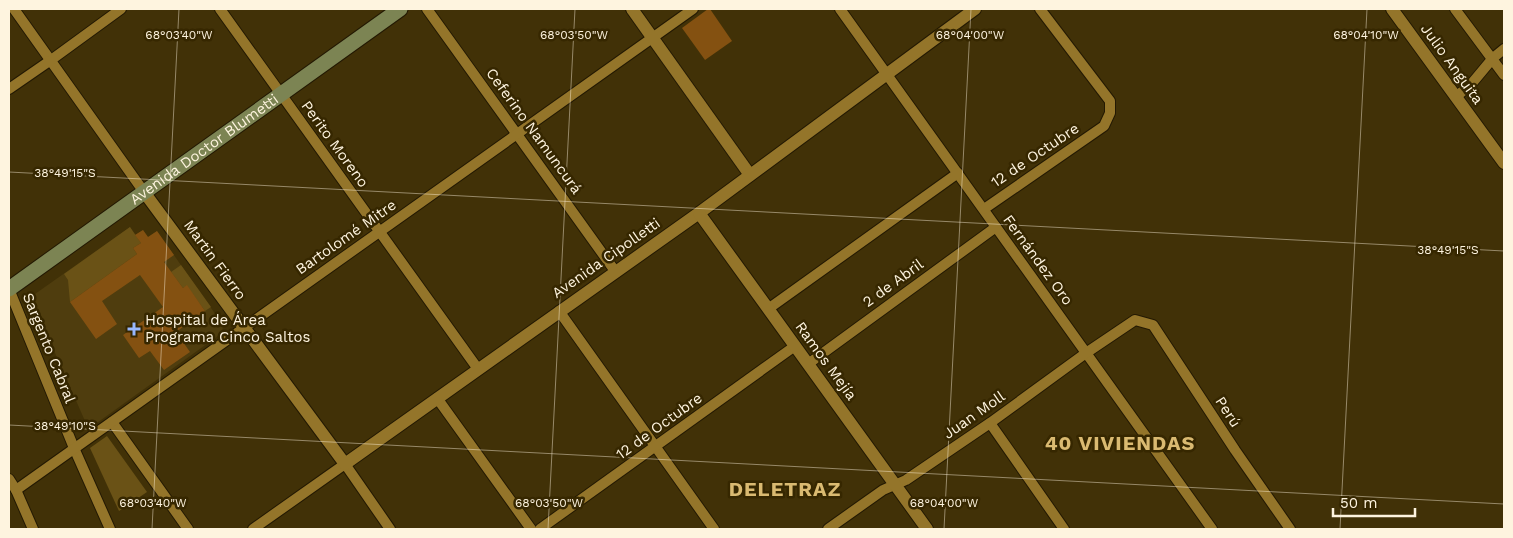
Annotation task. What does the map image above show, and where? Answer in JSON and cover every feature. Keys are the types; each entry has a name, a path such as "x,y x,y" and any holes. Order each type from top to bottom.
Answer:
{"main road":[{"name":"Avenida Doctor Blumetti","path":"9,289 280,93 400,9"}],"street":[{"name":"Martin Fierro","path":"14,9 144,192 345,464 390,529"},
{"path":"9,90 120,9"},
{"name":"Perito Moreno","path":"220,9 478,369"},
{"name":"Ceferino Namuncurá","path":"427,9 615,271"},
{"path":"632,9 750,175"},
{"name":"Bartolomé Mitre","path":"16,490 693,9"},
{"name":"Fernández Oro","path":"840,9 1212,529"},
{"name":"Avenida Cipolletti","path":"253,529 699,213 976,9"},
{"name":"12 de Octubre","path":"984,209 1104,126 1110,113 1110,100 1040,9"},
{"name":"Julio Anguita","path":"1392,9 1504,163"},
{"path":"1455,9 1504,75"},
{"path":"1456,97 1473,82 1493,58 1504,50"},
{"path":"768,309 958,173"},
{"name":"Ramos Mejía","path":"699,213 928,529"},
{"name":"2 de Abril","path":"808,364 996,227"},
{"name":"Sargento Cabral","path":"9,289 74,448 110,529"},
{"path":"559,311 714,529"},
{"name":"Juan Moll","path":"828,529 882,490 906,480 990,423 1135,320"},
{"name":"Perú","path":"1135,320 1153,325 1234,450 1290,529"},
{"name":"12 de Octubre","path":"540,529 795,346"},
{"path":"437,398 531,529"},
{"path":"112,422 188,529"},
{"path":"990,423 1064,529"},
{"path":"9,479 16,490 33,529"}],"shaded area":[{"name":"Hospital de Área Programa Cinco Saltos","path":"130,227 135,235 143,230 148,237 157,231 223,325 222,333 94,425 85,421 33,303 35,294"},
{"path":"130,227 141,243 133,248 137,254 70,302 68,280 64,274"},
{"path":"181,265 211,307 205,311 187,286 183,288 171,272"},
{"path":"107,436 147,492 119,511 90,448"}],"building":[{"path":"710,9 732,41 705,60 682,28"},
{"path":"143,230 148,237 157,231 174,255 164,262 183,288 187,285 205,311 176,332 190,352 164,370 150,351 139,358 123,335 163,307 140,275 102,301 117,324 96,339 70,302 137,254 133,248 141,243 135,235"}],"place":[{"name":"Hospital de Área Programa Cinco Saltos","path":"134,329"}],"district":[{"name":"40 VIVIENDAS","path":"1120,443"},
{"name":"DELETRAZ","path":"785,489"}]}
